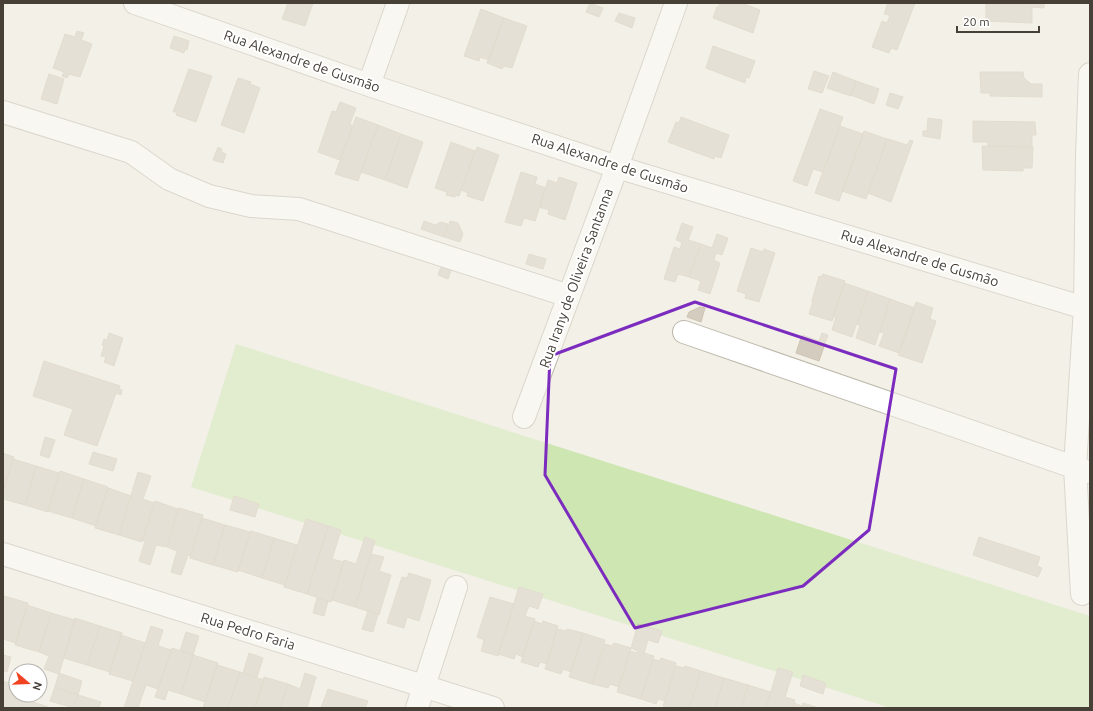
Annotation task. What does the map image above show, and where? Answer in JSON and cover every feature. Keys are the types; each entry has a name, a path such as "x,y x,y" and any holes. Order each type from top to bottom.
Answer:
{"street":[{"name":"Rua Alexandre de Gusmão","path":"135,3 369,85 617,167 1088,308"},
{"path":"369,85 398,3"},
{"name":"Rua Irany de Oliveira Santanna","path":"524,417 676,3"},
{"path":"1082,594 1083,470 1088,308 1088,156 1090,74"},
{"path":"3,112 131,152 169,179 209,196 251,206 299,209 569,296"},
{"path":"684,332 1083,470"},
{"name":"Rua Pedro Faria","path":"3,554 493,708"},
{"path":"417,708 456,587"}],"highlighted area":[{"path":"695,302 896,369 869,530 803,586 635,628 545,475 550,356"}],"green space":[{"path":"236,344 1090,616 1090,708 891,708 191,487"}],"building":[{"path":"288,3 313,3 305,26 282,19"},
{"path":"590,3 603,8 599,17 586,12"},
{"path":"720,3 741,3 760,10 753,33 713,18"},
{"path":"888,3 915,3 897,50 891,48 889,53 872,47 882,21 887,23 890,15 884,14"},
{"path":"986,3 1044,3 1044,8 1032,7 1032,23 986,21"},
{"path":"481,9 504,18 489,60 480,57 479,61 464,56"},
{"path":"619,13 635,18 632,28 615,21"},
{"path":"504,18 527,26 512,68 504,66 502,69 487,63"},
{"path":"77,31 84,33 81,40 92,44 80,77 69,74 67,78 62,76 64,72 53,68 65,34 75,37"},
{"path":"174,36 189,41 187,50 185,49 184,53 170,48"},
{"path":"713,46 755,61 749,78 746,77 745,83 706,68"},
{"path":"189,69 212,76 196,122 176,115 177,112 173,112"},
{"path":"814,71 829,76 822,93 808,89"},
{"path":"833,72 856,81 851,96 827,88"},
{"path":"980,72 1023,72 1024,78 1031,84 1042,84 1042,97 990,96 990,93 981,93"},
{"path":"49,74 64,79 57,104 41,99"},
{"path":"238,78 251,82 250,84 260,88 244,133 221,125"},
{"path":"856,81 879,89 874,104 851,95"},
{"path":"890,93 903,97 898,109 886,105"},
{"path":"340,102 356,108 350,124 353,126 340,160 318,152 332,111 336,112"},
{"path":"820,109 843,117 823,172 813,169 807,186 793,181"},
{"path":"356,117 378,125 358,181 335,174"},
{"path":"681,117 729,135 721,158 715,156 714,159 668,142 676,122 679,123"},
{"path":"928,118 942,120 940,139 923,136 923,131 927,131"},
{"path":"973,121 1035,122 1036,135 1032,135 1032,147 988,146 988,142 973,142"},
{"path":"378,125 401,134 385,180 361,172"},
{"path":"840,126 863,134 839,201 815,193"},
{"path":"864,131 887,139 866,199 842,191"},
{"path":"401,134 423,142 407,188 385,180"},
{"path":"887,139 907,145 910,140 913,141 891,202 868,193"},
{"path":"451,142 475,151 459,196 456,195 455,197 446,195 447,192 435,188"},
{"path":"982,146 1033,147 1032,168 1023,168 1023,171 983,170"},
{"path":"218,147 222,149 221,152 226,154 223,163 213,160"},
{"path":"477,147 499,155 483,201 467,196 468,193 461,190"},
{"path":"521,172 537,177 535,184 546,188 535,221 524,218 521,226 505,222"},
{"path":"559,177 577,183 565,220 548,214 549,210 539,207 548,180 557,183"},
{"path":"424,221 435,225 441,222 448,224 444,237 421,229"},
{"path":"450,221 458,223 463,234 460,242 444,237"},
{"path":"682,223 693,227 688,240 701,244 689,277 678,274 675,282 664,279 674,247 680,249 682,242 676,240"},
{"path":"717,234 728,238 722,255 716,253 714,260 720,263 710,294 698,290 701,281 689,277 701,244 712,248"},
{"path":"751,248 763,252 764,249 775,253 759,302 745,298 746,294 737,291"},
{"path":"529,254 546,259 543,269 526,264"},
{"path":"443,261 453,265 448,279 438,275"},
{"path":"823,274 845,281 832,321 809,314 819,276 822,277"},
{"path":"844,283 868,291 852,337 832,330 836,317 833,317"},
{"path":"868,291 890,299 875,345 856,338 860,325 857,324"},
{"path":"890,299 915,308 899,353 879,346 884,333 880,332"},
{"path":"916,302 933,308 930,319 936,321 922,363 898,355"},
{"path":"700,307 705,308 701,322 687,317 689,312"},
{"path":"109,333 123,338 114,366 104,362 106,357 101,356 104,346 102,345 104,339 107,340"},
{"path":"822,333 828,335 819,361 796,353 802,335 819,341"},
{"path":"44,361 120,386 119,389 122,390 121,395 116,393 97,446 64,435 73,409 33,396"},
{"path":"45,437 55,440 49,458 40,455"},
{"path":"93,452 117,459 113,471 89,464"},
{"path":"3,453 14,457 3,491"},
{"path":"13,459 36,466 25,505 3,499 3,491"},
{"path":"36,466 59,473 48,512 25,505"},
{"path":"60,471 84,479 72,518 48,511"},
{"path":"138,472 151,476 143,499 154,503 142,542 119,535"},
{"path":"84,479 108,487 96,526 72,518"},
{"path":"108,488 131,496 119,535 95,528"},
{"path":"234,496 259,504 255,517 230,510"},
{"path":"155,501 178,509 167,547 156,545 150,565 139,561 145,541 142,540"},
{"path":"179,508 203,515 190,556 188,555 181,575 171,572 177,551 167,547"},
{"path":"202,518 225,525 213,565 190,558"},
{"path":"306,519 328,526 307,594 284,587"},
{"path":"225,525 250,532 238,572 213,565"},
{"path":"328,526 341,530 332,559 344,562 331,602 307,594"},
{"path":"251,531 274,538 262,578 238,570"},
{"path":"365,537 375,541 355,607 332,600 344,560 356,564"},
{"path":"979,537 1040,557 1037,566 1042,568 1038,577 973,555"},
{"path":"274,538 297,545 285,585 262,578"},
{"path":"371,554 384,557 379,571 391,575 379,615 355,607"},
{"path":"409,573 431,580 419,621 407,617 404,628 387,623 402,577 407,578"},
{"path":"519,587 543,594 538,609 529,606 525,616 535,619 523,657 516,654 514,659 498,654"},
{"path":"4,596 28,603 16,643 3,639"},
{"path":"490,597 514,604 498,656 481,651 484,640 477,637"},
{"path":"317,598 328,601 324,616 313,613"},
{"path":"27,605 51,613 39,652 15,645"},
{"path":"368,611 378,614 373,632 362,629"},
{"path":"51,613 75,620 59,674 48,670 48,663 46,663 49,656 39,652"},
{"path":"75,618 100,626 87,665 64,658"},
{"path":"534,621 542,624 543,621 558,626 547,664 540,662 538,667 521,662"},
{"path":"638,624 662,631 658,643 648,640 644,653 654,656 641,699 617,692 630,651 637,653 638,651 631,648"},
{"path":"100,626 122,633 110,672 87,665"},
{"path":"151,626 163,630 158,646 171,650 158,689 146,685 138,708 124,708"},
{"path":"557,629 566,631 567,629 583,633 571,672 563,669 561,674 545,669"},
{"path":"186,632 199,636 193,655 180,651"},
{"path":"583,633 605,640 592,684 569,677"},
{"path":"121,635 145,643 133,681 109,674"},
{"path":"614,643 631,648 619,687 610,684 608,688 592,684 605,644 612,646"},
{"path":"172,648 193,655 181,694 168,690 165,700 155,697"},
{"path":"249,653 263,658 257,677 243,673"},
{"path":"3,655 11,657 9,663 8,663 7,672 3,671"},
{"path":"193,655 218,663 205,702 181,694"},
{"path":"661,658 676,663 665,701 658,699 656,704 641,699 653,659 660,661"},
{"path":"217,665 240,672 228,708 203,708"},
{"path":"676,666 684,668 685,666 701,671 689,708 681,706 681,708 671,708 663,706"},
{"path":"778,668 793,672 785,697 795,700 793,708 766,708"},
{"path":"701,671 724,678 715,708 689,708"},
{"path":"240,672 264,680 255,708 228,708"},
{"path":"59,673 82,681 78,695 55,687"},
{"path":"305,673 316,677 307,708 280,708 288,684 300,689"},
{"path":"803,675 826,683 823,694 800,686"},
{"path":"264,677 288,684 280,708 255,708"},
{"path":"724,678 748,685 741,708 715,708"},
{"path":"3,681 8,683 8,703 23,703 21,708 3,708"},
{"path":"748,685 771,692 766,708 741,708"},
{"path":"55,687 78,695 74,708 50,701"},
{"path":"328,689 368,701 365,708 321,708"},
{"path":"78,695 101,702 99,708 74,708"},
{"path":"23,703 36,703 48,707 48,708 21,708"},
{"path":"794,703 802,706 803,703 819,708 793,708"}]}
